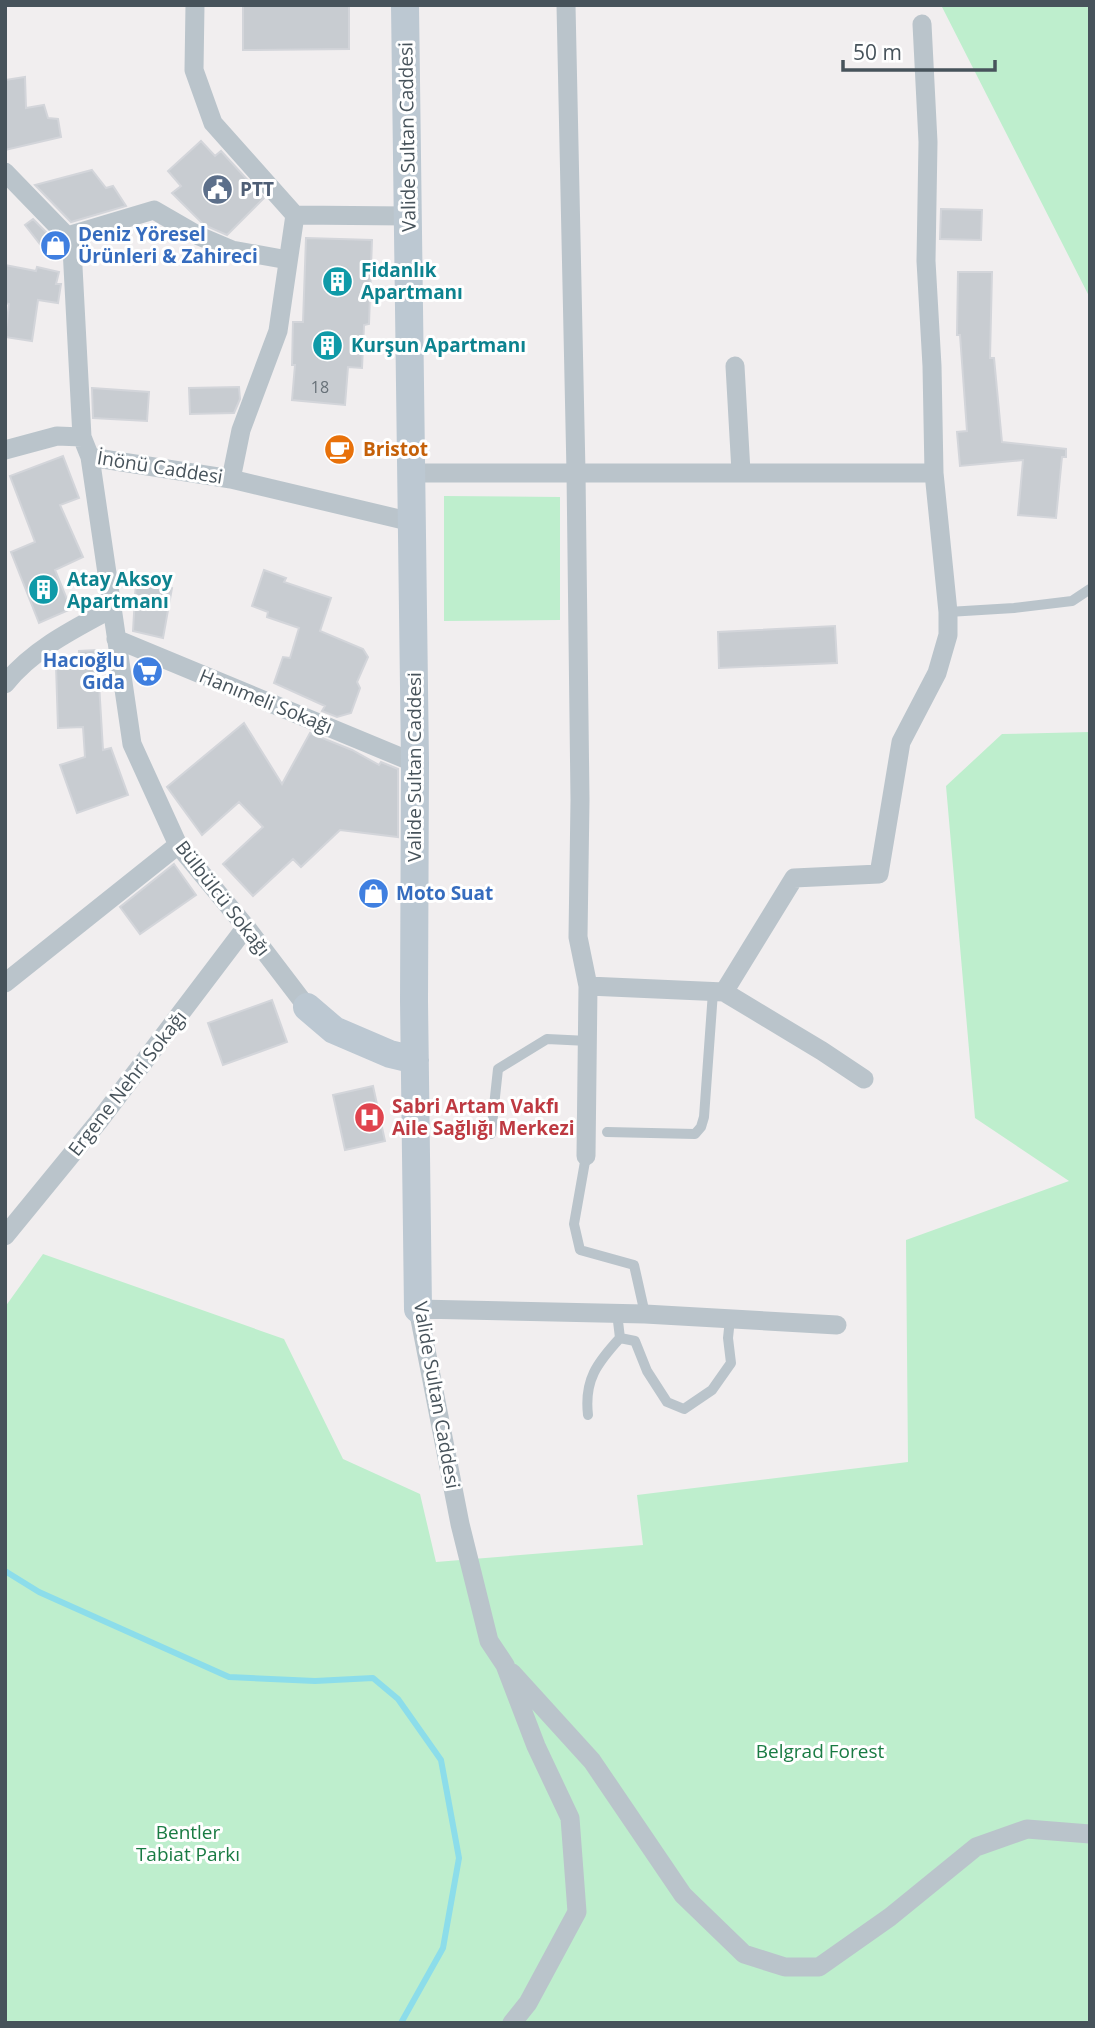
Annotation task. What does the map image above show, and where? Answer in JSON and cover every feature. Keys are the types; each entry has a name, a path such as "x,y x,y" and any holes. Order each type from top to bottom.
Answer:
{"street":[{"path":"195,5 194,70 214,123 295,215 408,216"},
{"name":"Valide Sultan Caddesi","path":"405,5 415,763 418,1308 460,1524 489,1641 505,1665"},
{"path":"566,5 576,472 580,800 578,937 588,986 586,1156"},
{"path":"718,992 794,878 879,874 901,742 937,673 948,635 934,473 926,261 928,142 922,24"},
{"path":"5,172 67,236 154,210 199,236 232,250 288,260"},
{"path":"231,479 241,430 278,331 295,215"},
{"name":"İnönü Caddesi","path":"67,236 72,248 82,437 90,457 231,479 412,522"},
{"path":"736,366 741,472"},
{"path":"5,450 57,436 82,437"},
{"name":"Bülbülcü Sokağı","path":"90,457 131,744 178,845 246,927 307,1007 334,1030 390,1055 415,1060"},
{"path":"411,473 934,473"},
{"path":"5,684 17,669 61,636 113,608"},
{"name":"Hanımeli Sokağı","path":"116,639 415,763"},
{"path":"5,983 178,845"},
{"name":"Ergene Nehri Sokağı","path":"5,1236 99,1121 246,927"},
{"path":"588,986 718,992 822,1051 864,1079"},
{"path":"418,1308 645,1314 837,1325"},
{"path":"505,1665 592,1761 683,1895 744,1954 785,1967 819,1967 890,1917 976,1847 1027,1829 1090,1834"},
{"path":"505,1665 536,1745 570,1818 577,1912 528,2003 512,2023"}],"lane":[{"path":"948,611 1014,608 1072,601 1090,589"},
{"path":"607,1132 695,1134 701,1127 718,992"},
{"path":"491,1133 498,1069 547,1039 588,1041"},
{"path":"586,1156 574,1224 580,1250 634,1265 645,1314"},
{"path":"617,1313 620,1338"},
{"path":"620,1338 635,1341 647,1371 667,1402 684,1409 712,1390 731,1363 730,1319"},
{"path":"588,1415 586,1394 601,1358 620,1338"}],"green space":[{"path":"941,5 1090,5 1090,298"},
{"path":"444,496 560,497 560,620 444,621"},
{"name":"Belgrad Forest","path":"1090,732 1090,2023 5,2023 5,1307 43,1254 284,1339 343,1459 420,1494 436,1562 643,1545 637,1495 908,1462 906,1240 1069,1181 975,1118 946,786 1002,734"}],"building":[{"path":"243,5 349,5 349,49 243,50"},
{"path":"25,77 26,108 44,105 48,118 58,119 61,137 5,150 5,80"},
{"name":"PTT","path":"201,141 215,156 221,151 264,198 227,235 204,225 172,193 181,186 168,171"},
{"path":"92,170 106,188 113,186 126,206 71,222 35,185"},
{"path":"941,209 982,210 981,240 940,239"},
{"path":"33,219 57,243 59,249 50,257 25,225"},
{"path":"306,238 372,240 369,324 364,325 362,368 348,367 345,405 292,400 295,365 292,365 293,322 303,322"},
{"path":"5,265 36,271 37,267 59,272 56,284 61,284 58,303 38,300 32,341 5,337 9,304 5,303"},
{"path":"958,272 992,272 990,358 994,358 1002,442 1066,449 1066,457 1062,457 1056,518 1018,515 1023,460 960,466 957,432 967,431 960,335 957,335"},
{"path":"239,387 240,399 234,413 190,414 189,388"},
{"path":"92,388 149,392 147,421 93,418"},
{"path":"63,456 79,498 60,505 83,557 55,570 71,609 39,623 11,552 35,542 10,476"},
{"path":"264,570 286,578 284,582 331,598 320,631 363,649 368,657 357,682 360,688 351,713 337,717 322,711 325,706 274,683 283,657 290,658 299,628 267,617 268,612 252,606"},
{"path":"136,580 172,588 163,638 133,631"},
{"path":"835,626 837,663 719,668 718,632"},
{"path":"97,650 103,750 111,748 128,795 77,813 60,765 85,757 83,727 58,728 56,665 79,665 79,651"},
{"path":"244,723 282,784 310,733 352,750 379,765 381,762 398,769 398,837 340,830 301,867 293,859 253,896 223,864 263,827 239,802 202,835 167,787"},
{"path":"174,864 196,895 140,934 120,907"},
{"path":"272,1000 287,1042 223,1065 208,1023"},
{"path":"373,1086 385,1141 345,1150 333,1095"}],"waterway":[{"path":"5,1571 39,1592 229,1677 315,1681 373,1678 398,1699 441,1760 459,1858 443,1948 401,2023"}],"place":[{"name":"PTT","path":"217,189"},
{"name":"Deniz Yöresel Ürünleri & Zahireci","path":"55,245"},
{"name":"Fidanlık Apartmanı","path":"338,281"},
{"name":"Kurşun Apartmanı","path":"328,345"},
{"name":"Bristot","path":"340,449"},
{"name":"Atay Aksoy Apartmanı","path":"44,590"},
{"name":"Hacıoğlu Gıda","path":"148,671"},
{"name":"Moto Suat","path":"373,893"},
{"name":"Sabri Artam Vakfı Aile Sağlığı Merkezi","path":"369,1117"}],"park label":[{"name":"Bentler Tabiat Parkı","path":"188,1843"}]}
